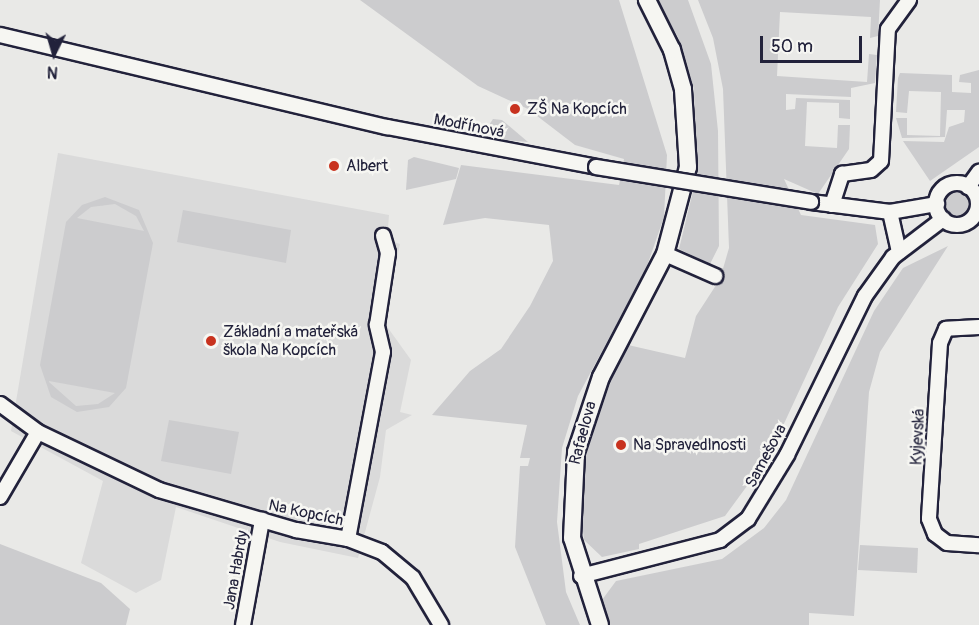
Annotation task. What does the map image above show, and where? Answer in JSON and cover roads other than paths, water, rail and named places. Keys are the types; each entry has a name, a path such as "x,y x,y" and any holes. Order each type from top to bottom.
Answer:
{"main road":[{"name":"Rafaelova","path":"600,625 581,576 571,509 579,436 601,377 665,254 685,189 688,124 672,50 647,0"}],"street":[{"path":"832,205 842,174 871,170 881,161 888,29 894,14 909,0"},
{"name":"Modřínová","path":"0,35 387,127 596,167 811,202 890,212 937,204"},
{"path":"968,187 979,172"},
{"path":"950,185 968,187 976,196 977,215 960,225 943,219 937,204 950,185"},
{"path":"890,212 899,252"},
{"name":"Samešova","path":"581,576 700,546 732,533 748,519 788,455 860,304 899,252 943,219"},
{"name":"Na Kopcích","path":"0,404 38,432 159,489 262,520 348,539 383,352 377,326 388,253 383,236"},
{"path":"665,254 715,276"},
{"name":"Kyjevská","path":"979,327 946,329 940,343 929,519 935,534 947,543 979,545"},
{"path":"0,497 38,432"},
{"name":"Jana Habrdy","path":"243,625 262,520"},
{"path":"348,539 382,552 413,578 441,625"}],"place":[{"name":"ZŠ Na Kopcích","path":"515,109"},
{"name":"Albert","path":"334,166"},
{"name":"Základní a mateřská škola Na Kopcích","path":"211,341"},
{"name":"Na Spravedlnosti","path":"621,445"}]}
